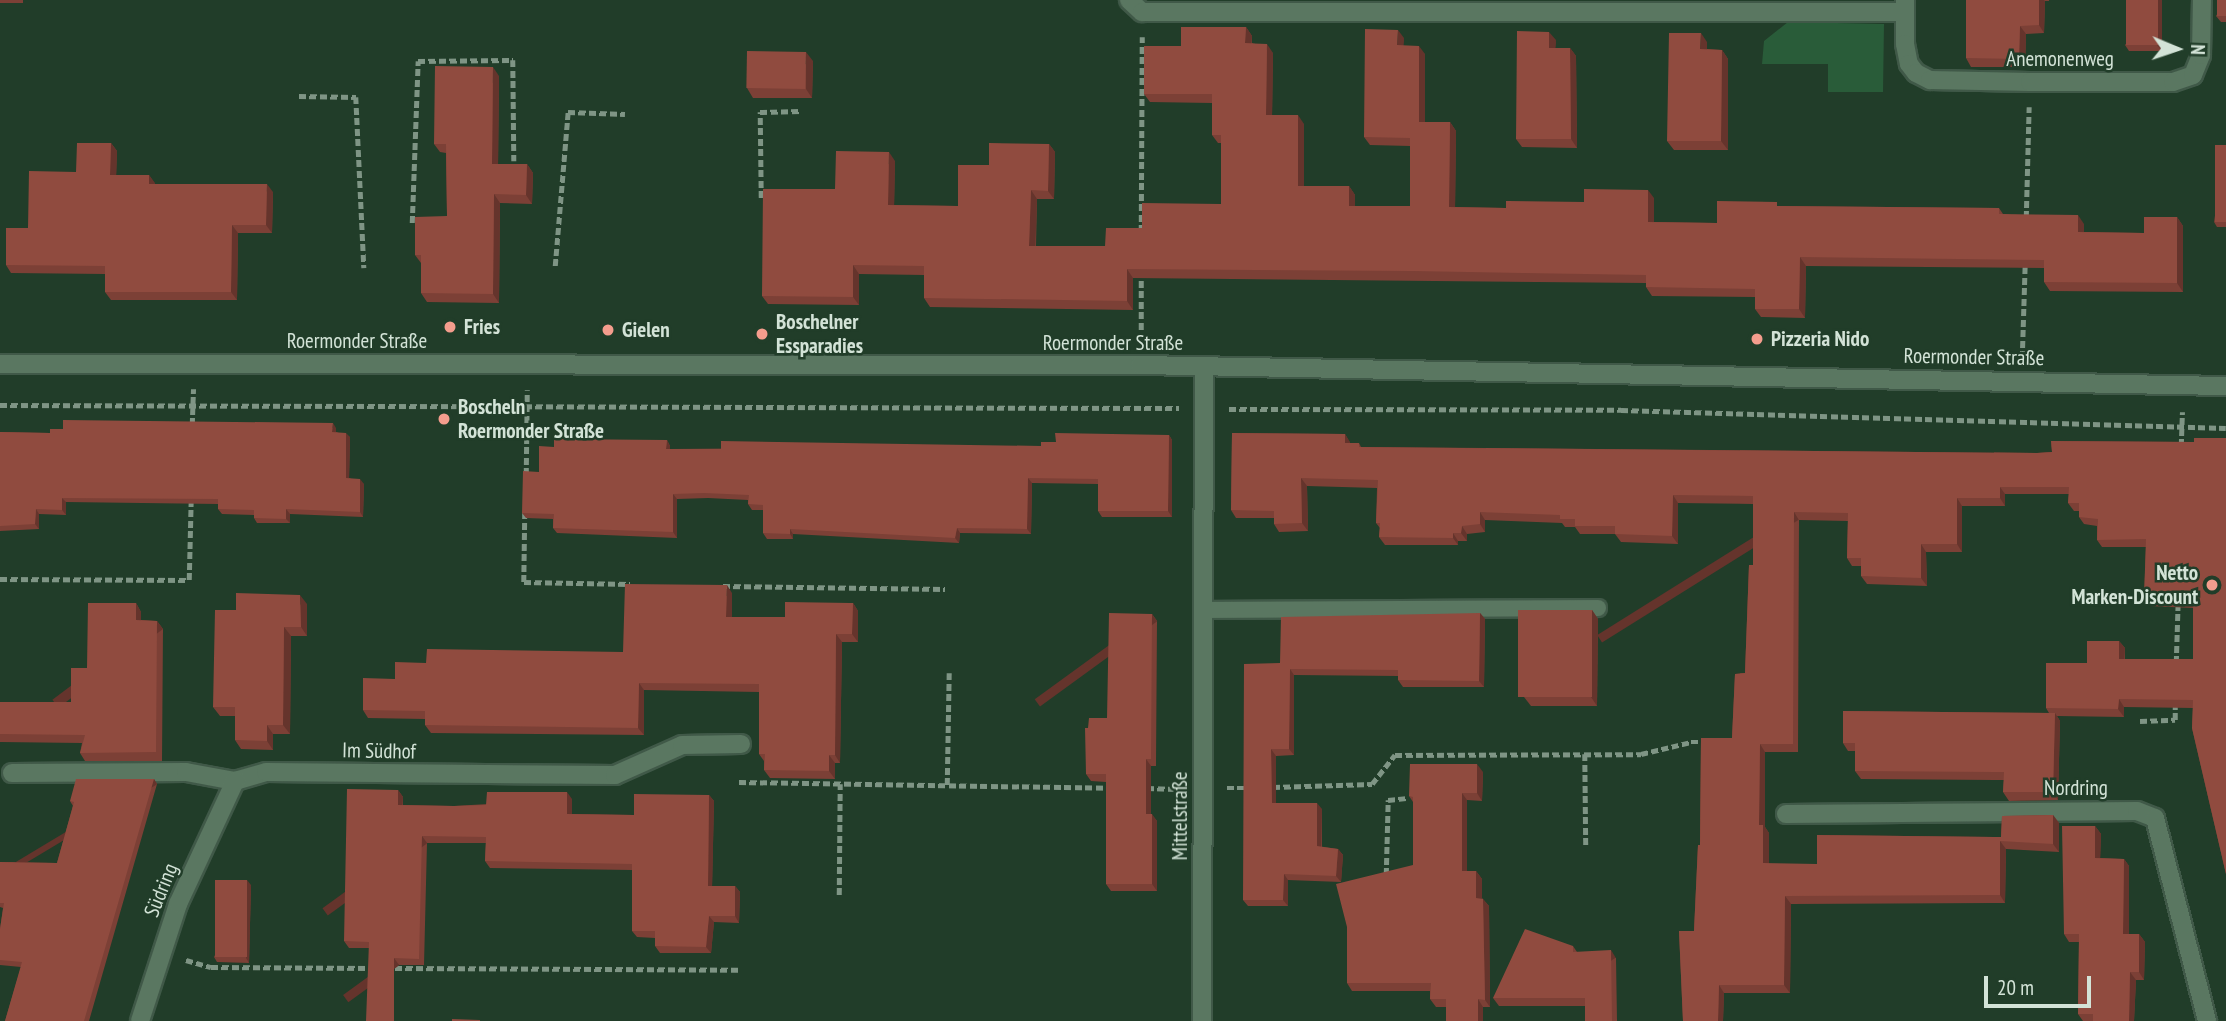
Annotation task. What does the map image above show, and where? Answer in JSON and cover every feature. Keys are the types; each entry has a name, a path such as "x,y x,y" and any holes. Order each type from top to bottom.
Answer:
{"street":[{"name":"Anemonenweg","path":"1905,6 1905,44 1909,64 1916,74 1930,80 2173,82 2193,75 2201,55 2202,0"},
{"path":"1136,6 1905,6"},
{"name":"Roermonder Straße","path":"0,364 1140,365 2226,386"},
{"name":"Mittelstraße","path":"1202,1021 1204,366"},
{"name":"Im Südhof","path":"12,773 186,772 235,780 265,772 615,775 682,745 741,744"},
{"name":"Südring","path":"140,1021 178,904 235,780"},
{"name":"Nordring","path":"1786,814 2137,811 2155,818 2207,1021"}],"lane":[{"path":"1204,610 1598,608"}],"path":[{"path":"1136,6 1141,243"},
{"path":"412,222 418,61 513,60 514,161"},
{"path":"2026,231 2030,82"},
{"path":"299,96 356,97 365,268"},
{"path":"761,198 760,112 801,111"},
{"path":"555,267 568,112 625,114"},
{"path":"2022,381 2025,259"},
{"path":"1140,365 1141,270"},
{"path":"192,432 194,363"},
{"path":"526,487 527,364"},
{"path":"2181,454 2182,384"},
{"path":"0,405 1621,410 2226,428"},
{"path":"0,579 189,580 191,486"},
{"path":"525,501 524,582 633,584"},
{"path":"714,586 945,589"},
{"path":"2176,668 2178,588"},
{"path":"947,785 949,673"},
{"path":"2140,721 2175,720 2175,695"},
{"path":"1268,787 1372,784 1395,755 1641,754 1691,742 1719,742"},
{"path":"1585,754 1586,848"},
{"path":"739,782 1123,788"},
{"path":"839,895 840,783"},
{"path":"1136,788 1255,788"},
{"path":"1386,883 1388,800 1406,798"},
{"path":"161,954 211,967 374,968"},
{"path":"387,968 738,970"}],"green space":[{"path":"1788,22 1884,24 1883,92 1828,92 1828,64 1762,64 1764,41"}],"building":[{"path":"1966,0 2039,0 2039,25 2020,26 2019,59 1966,58"},
{"path":"2126,0 2158,0 2158,45 2126,45"},
{"path":"2217,0 2226,0 2226,16 2217,16"},
{"path":"1181,27 1246,27 1245,43 1267,44 1266,115 1298,115 1298,186 1349,186 1349,206 1410,206 1410,138 1364,137 1365,29 1398,30 1397,45 1419,46 1419,122 1450,122 1449,207 1506,208 1506,201 1584,202 1584,189 1648,190 1648,222 1717,223 1717,201 1777,202 1777,206 1999,208 1999,214 2078,215 2078,232 2144,233 2144,217 2177,217 2177,283 2044,282 2044,260 1800,257 1799,309 1755,309 1755,289 1646,287 1646,275 1412,271 1127,269 1127,301 924,298 924,266 853,265 853,297 762,296 763,189 835,189 836,151 889,152 888,205 958,206 958,165 989,165 989,143 1049,144 1048,191 1031,190 1029,246 1105,246 1106,228 1142,228 1142,203 1221,204 1221,135 1212,135 1212,94 1144,94 1144,46 1181,46"},
{"path":"1517,31 1549,32 1549,48 1570,48 1571,139 1516,139"},
{"path":"1669,33 1701,33 1700,49 1722,50 1721,141 1667,141"},
{"path":"747,51 806,52 805,89 746,88"},
{"path":"435,66 493,67 492,164 527,164 526,195 494,194 493,294 421,293 421,255 415,255 415,217 447,216 446,144 434,144"},
{"path":"77,143 111,143 110,175 149,175 149,184 267,184 266,225 232,225 231,292 105,292 105,266 6,265 6,228 28,228 29,171 76,172"},
{"path":"2215,145 2226,145 2226,222 2215,222"},
{"path":"63,420 333,423 332,432 346,433 346,478 360,479 360,512 286,509 286,519 254,518 254,510 218,509 218,499 62,498 62,510 36,509 35,524 0,526 0,432 50,433 50,429 63,429"},
{"path":"1055,433 1169,435 1168,511 1098,511 1098,479 1028,478 1027,529 957,528 955,538 790,529 790,534 763,533 763,505 748,504 749,495 673,494 673,532 553,528 554,514 522,513 523,471 539,472 539,446 554,447 554,439 667,440 666,449 721,449 721,441 1041,446 1041,442 1056,442"},
{"path":"1232,433 1345,434 1345,443 1359,443 1359,447 2037,453 2052,452 2051,441 2194,442 2194,438 2226,438 2226,874 2192,728 2193,700 2119,699 2118,709 2046,708 2046,663 2087,663 2087,641 2119,641 2119,659 2193,659 2193,601 2144,598 2146,539 2097,540 2098,519 2079,517 2079,503 2068,503 2069,487 2000,487 2000,498 1957,498 1957,544 1921,544 1921,578 1861,576 1861,558 1847,558 1848,513 1794,512 1793,744 1760,744 1759,825 1763,825 1763,863 1817,864 1817,835 2001,837 2002,816 2053,815 2053,844 2000,841 2000,895 1785,896 1784,985 1719,985 1718,1021 1683,1021 1679,931 1694,931 1700,845 1701,738 1732,738 1735,674 1745,673 1749,565 1753,565 1753,496 1673,495 1672,536 1615,534 1615,526 1575,526 1575,519 1560,519 1560,515 1480,512 1480,524 1462,526 1461,533 1453,533 1453,538 1379,537 1380,523 1376,523 1378,480 1301,478 1302,523 1274,524 1274,511 1231,510"},
{"path":"625,584 727,585 726,617 785,617 785,602 853,603 852,634 836,634 835,755 829,755 829,771 764,770 765,754 759,754 759,684 639,683 638,728 425,725 425,711 363,710 363,678 395,679 395,662 426,663 427,649 623,652"},
{"path":"236,593 300,595 301,627 284,627 283,725 267,725 267,741 235,740 235,707 213,707 215,610 236,610"},
{"path":"88,603 136,603 136,620 157,621 156,752 80,753 85,735 0,734 0,702 71,702 71,668 87,668"},
{"path":"1518,610 1592,610 1592,697 1518,697"},
{"path":"1109,613 1152,614 1151,759 1146,759 1146,814 1152,814 1152,884 1106,884 1106,774 1086,774 1085,728 1088,728 1089,718 1107,718"},
{"path":"1480,613 1479,681 1398,680 1398,670 1290,669 1289,749 1271,749 1272,803 1317,803 1317,846 1338,849 1336,876 1284,874 1283,900 1243,900 1244,664 1280,663 1281,617"},
{"path":"1843,711 2055,713 2053,792 2003,792 2004,772 1855,771 1855,743 1843,743"},
{"path":"1410,764 1477,764 1477,793 1462,793 1462,871 1476,871 1476,898 1483,899 1485,1000 1478,999 1478,1021 1446,1021 1446,999 1430,999 1431,983 1347,983 1347,927 1336,884 1413,865"},
{"path":"76,779 154,779 84,1021 5,1021 22,962 0,960 0,929 4,903 0,903 0,862 57,863 74,802 70,801"},
{"path":"347,789 398,790 398,805 454,806 486,805 487,792 567,792 567,814 634,815 634,794 709,795 708,886 735,886 735,916 709,916 706,947 655,946 655,931 632,931 632,864 485,861 486,837 422,836 419,959 394,958 394,1021 366,1021 369,942 344,941"},
{"path":"2062,826 2095,826 2095,858 2124,859 2123,934 2139,934 2139,972 2130,972 2129,1021 2093,1021 2093,1014 2078,1014 2079,934 2064,934"},
{"path":"215,880 247,880 247,957 215,957"},
{"path":"1525,929 1573,946 1573,952 1611,950 1612,1021 1585,1021 1585,998 1493,998"},
{"path":"480,1020 480,1021 452,1021"}],"place":[{"name":"Fries","path":"450,327"},
{"name":"Gielen","path":"608,330"},
{"name":"Boschelner Essparadies","path":"762,334"},
{"name":"Pizzeria Nido","path":"1757,339"},
{"name":"Boscheln Roermonder Straße","path":"444,419"},
{"name":"Netto Marken-Discount","path":"2212,585"}]}
